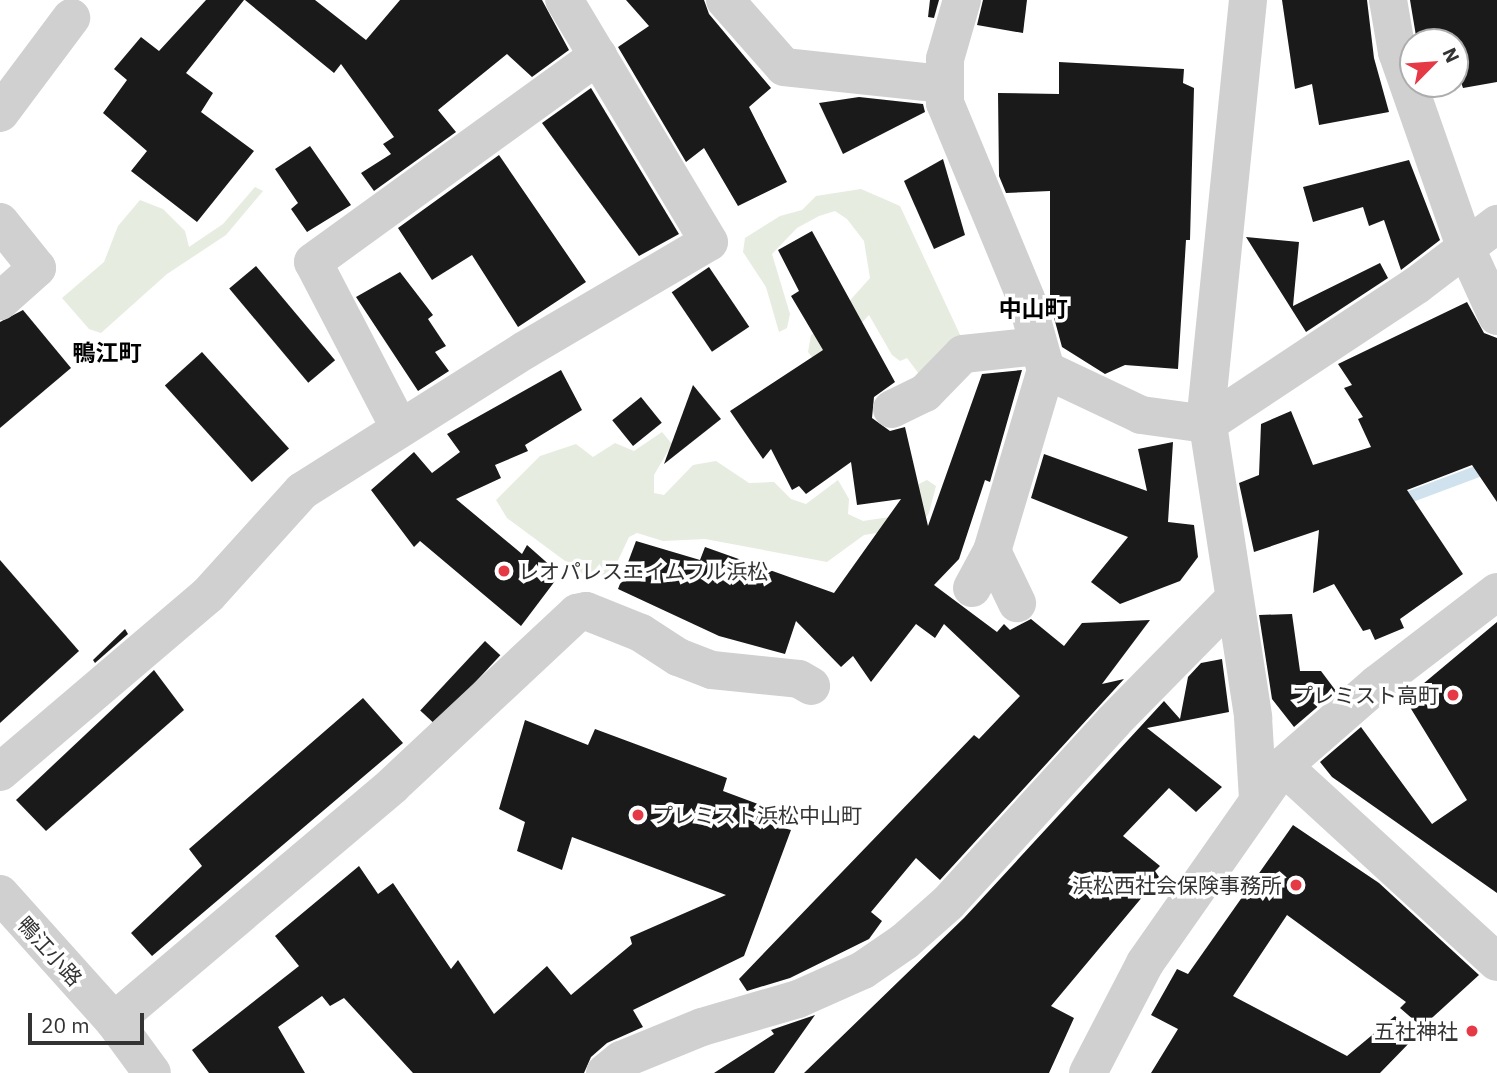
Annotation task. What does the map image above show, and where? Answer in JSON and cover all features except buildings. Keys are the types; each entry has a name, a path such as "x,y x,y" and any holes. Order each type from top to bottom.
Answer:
{"street":[{"path":"0,772 208,595 303,491 399,428 709,242 564,0"},
{"path":"725,0 784,67 942,84"},
{"path":"962,0 942,84 945,103 1026,299 1043,358 992,551 972,588"},
{"path":"1248,0 1207,424 1232,601 1253,718 1258,798"},
{"path":"1388,0 1398,52 1465,246 1497,317"},
{"path":"0,113 71,18"},
{"path":"399,428 313,262 450,159 598,56"},
{"path":"0,222 37,268 0,301"},
{"path":"892,409 925,393 963,354 1043,358 1141,415 1207,424 1417,285 1497,224"},
{"path":"992,551 1017,603"},
{"path":"1088,1073 1145,963 1258,798 1283,766 1368,691 1497,592"},
{"path":"606,1073 621,1060 702,1027 797,999 863,970 905,941 948,903 1114,721 1232,601"},
{"path":"114,1021 393,785 577,613 586,611 641,632 678,657 712,670 799,679 811,686"},
{"path":"1283,766 1497,962"},
{"name":"鴨江小路","path":"0,894 114,1021 152,1073"}],"shaded area":[{"path":"255,187 263,191 226,235 167,274 101,333 89,329 62,298 104,262 118,226 140,200 163,209 185,231 189,247 223,224"},
{"path":"861,189 900,206 962,339 922,378 907,358 900,361 892,355 869,315 820,367 808,352 811,335 829,324 870,278 864,241 847,219 835,211 819,216 797,228 772,254 790,314 787,328 779,332 766,287 743,252 745,238 780,216 802,210 816,196"},
{"path":"662,432 672,444 654,475 654,493 664,495 693,465 716,461 749,483 774,482 791,499 806,504 838,480 849,499 848,514 863,521 903,515 919,497 919,484 927,480 936,486 929,513 920,526 864,535 827,562 705,539 663,541 637,533 629,537 613,571 603,578 584,575 507,518 496,500 540,456 576,444 593,457 615,443 634,451"}],"waterway":[{"path":"1396,502 1497,464"}],"place":[{"name":"レオパレスエイムフル浜松","path":"504,571"},
{"name":"プレミスト高町","path":"1453,695"},
{"name":"プレミスト浜松中山町","path":"638,815"},
{"name":"浜松西社会保険事務所","path":"1296,885"},
{"name":"五社神社","path":"1472,1031"}],"district":[{"name":"中山町","path":"1033,308"},
{"name":"鴨江町","path":"107,352"}]}
